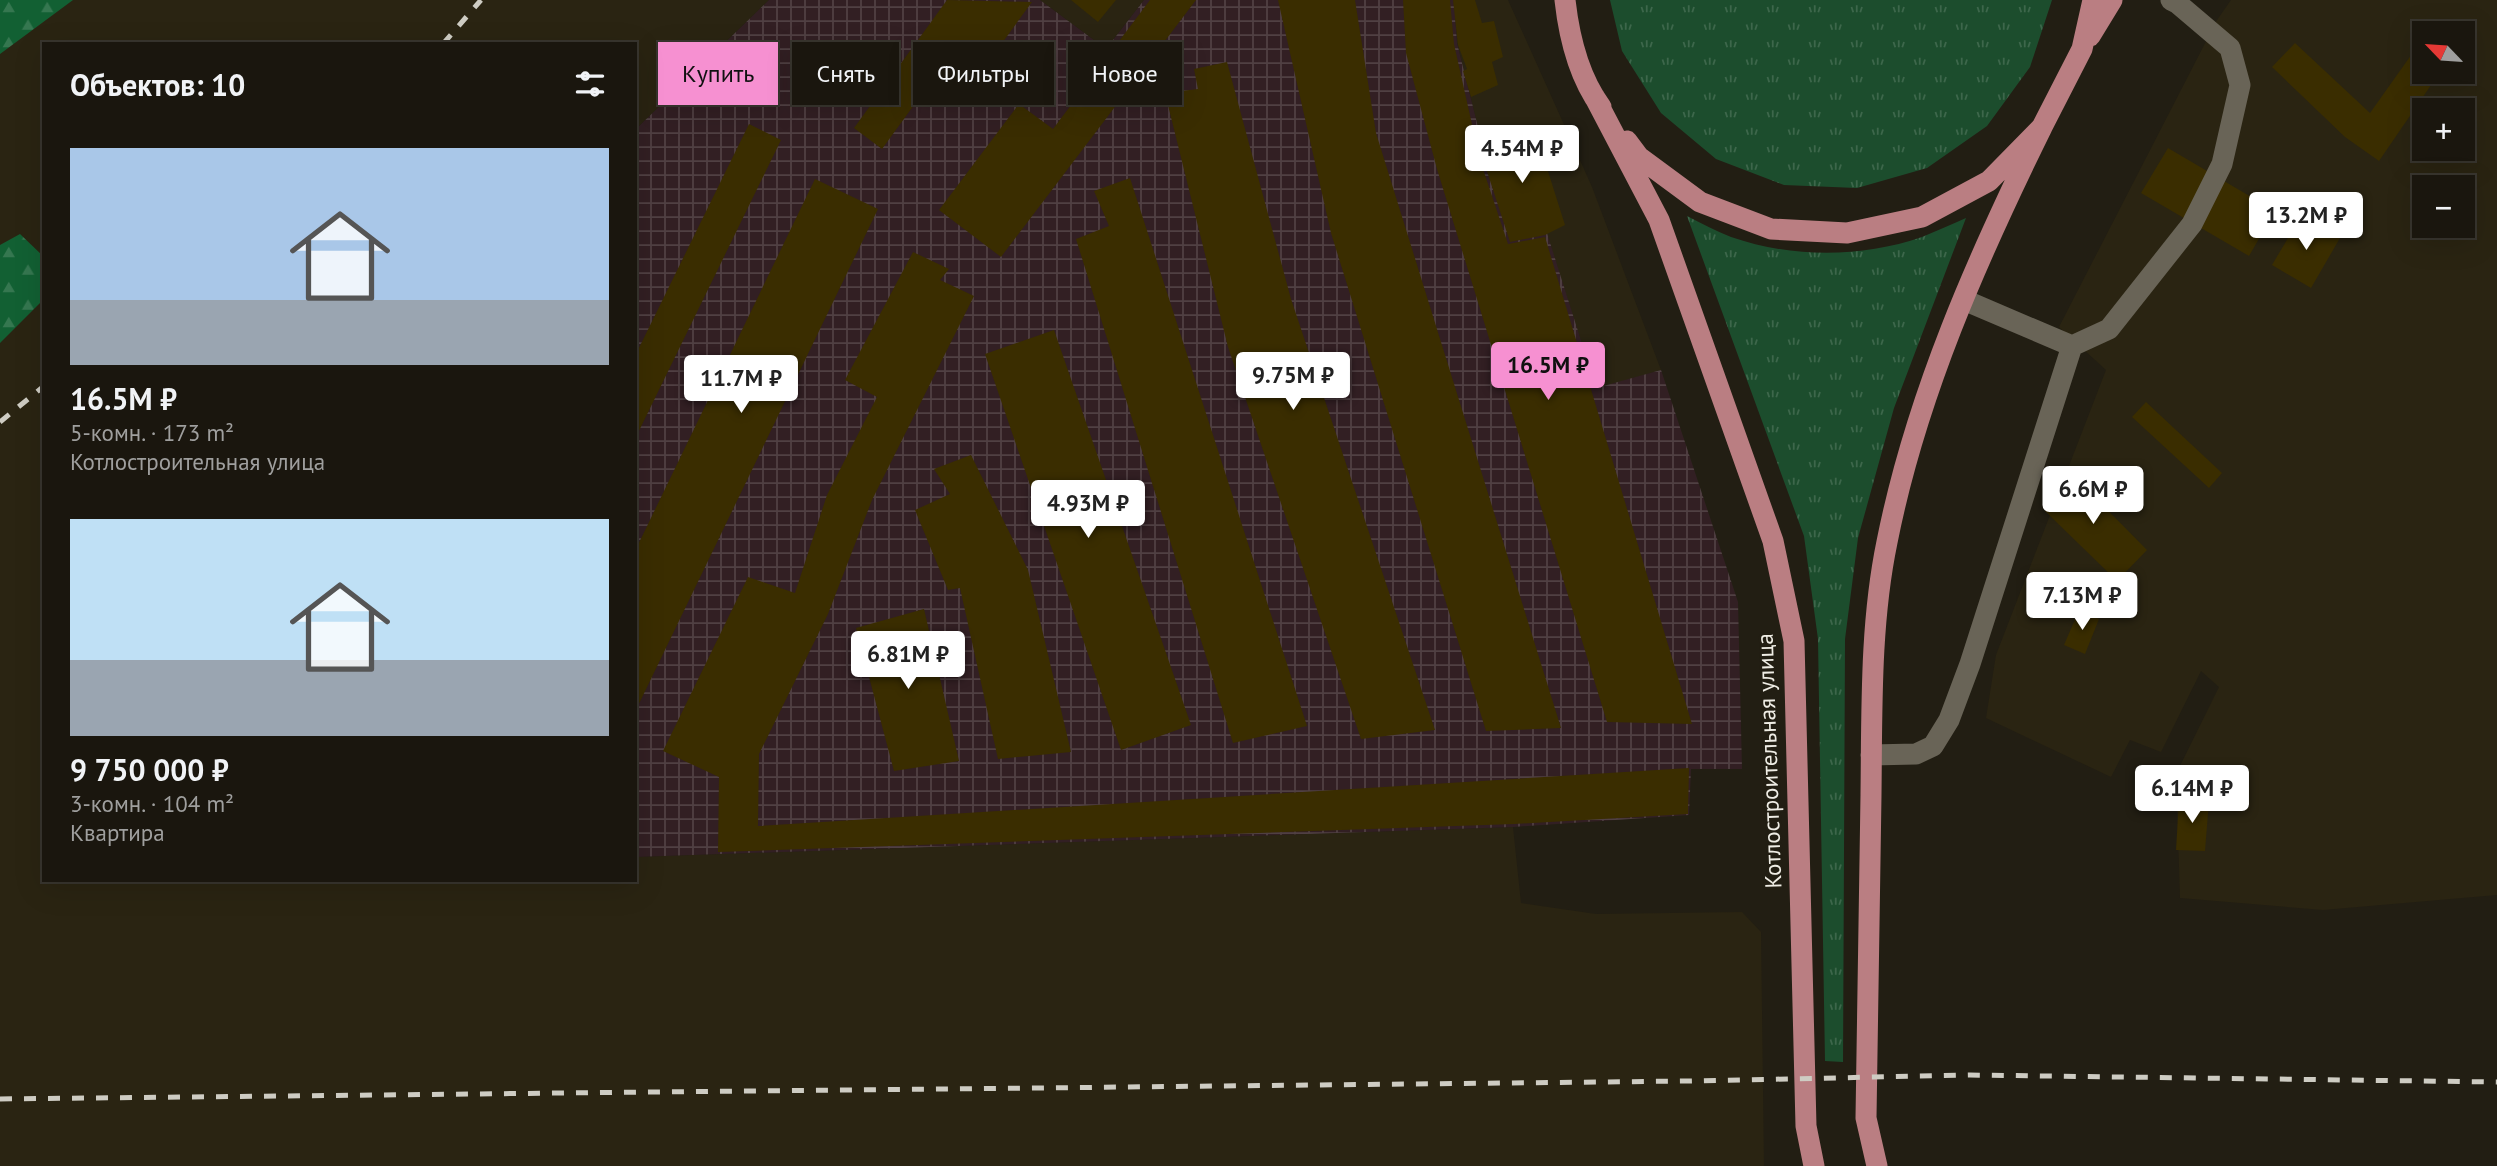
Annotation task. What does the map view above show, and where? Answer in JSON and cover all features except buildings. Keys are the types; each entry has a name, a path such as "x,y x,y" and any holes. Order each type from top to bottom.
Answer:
{"main road":[{"path":"1555,0 1594,96 1639,157 1700,202 1772,229 1847,233 1922,217 1989,181 2042,127"},
{"path":"1565,0 1569,35"},
{"path":"2082,49 2093,0"},
{"path":"1877,1166 1866,1118 1871,755 1875,630 1887,543 1919,414 1994,223 2082,49 2112,0"},
{"name":"Котлостроительная улица","path":"1594,96 1659,219 1773,541 1794,641 1806,1126 1814,1166"}],"lane":[{"path":"1871,755 1916,754 1925,750 1933,746 1949,720 1970,664 2072,346 2109,329 2127,308 2192,224 2222,164 2240,85 2230,48 2171,0"},
{"path":"1964,300 2072,346"}],"shaded area":[{"path":"0,0 769,0 726,42 658,42 658,105 661,105 637,128 637,42 42,42 42,882 637,882 637,857 1513,827 1521,903 1596,914 1742,912 1761,932 1764,1166 0,1166"},
{"path":"769,0 1040,0 1097,42 1068,42 1068,105 1182,105 1182,42 1111,42 1144,0 1454,0 1457,43 1486,159 1547,233 1596,388 1661,370 1738,602 1742,769 1691,769 1689,815 1513,827 637,857 637,128 661,105 778,105 778,42 726,42"},
{"path":"1040,0 1144,0 1111,42 1097,42"},
{"path":"1454,0 1508,0 1592,187 1661,370 1596,389 1547,234 1486,159 1457,43"},
{"path":"2231,0 2497,0 2497,895 2323,910 2180,898 2176,774 2219,687 2201,671 2161,752 2130,740 2111,777 1986,718 1996,655 2106,370 2059,327 2217,20"}],"green space":[{"path":"0,0 73,0 0,54"},
{"path":"1610,0 2052,0 2030,67 1987,126 1927,168 1857,188 1784,185 1716,159 1661,113 1622,51"},
{"path":"1687,216 1714,230 1754,244 1826,253 1899,244 1966,218 1894,408 1858,538 1845,639 1843,1062 1825,1061 1818,639 1804,536"},
{"path":"20,234 42,255 42,301 0,343 0,245"}],"railway":[{"path":"445,42 481,0"},
{"path":"0,422 42,388"},
{"path":"0,1099 1691,1081 1970,1075 2497,1082"}]}
